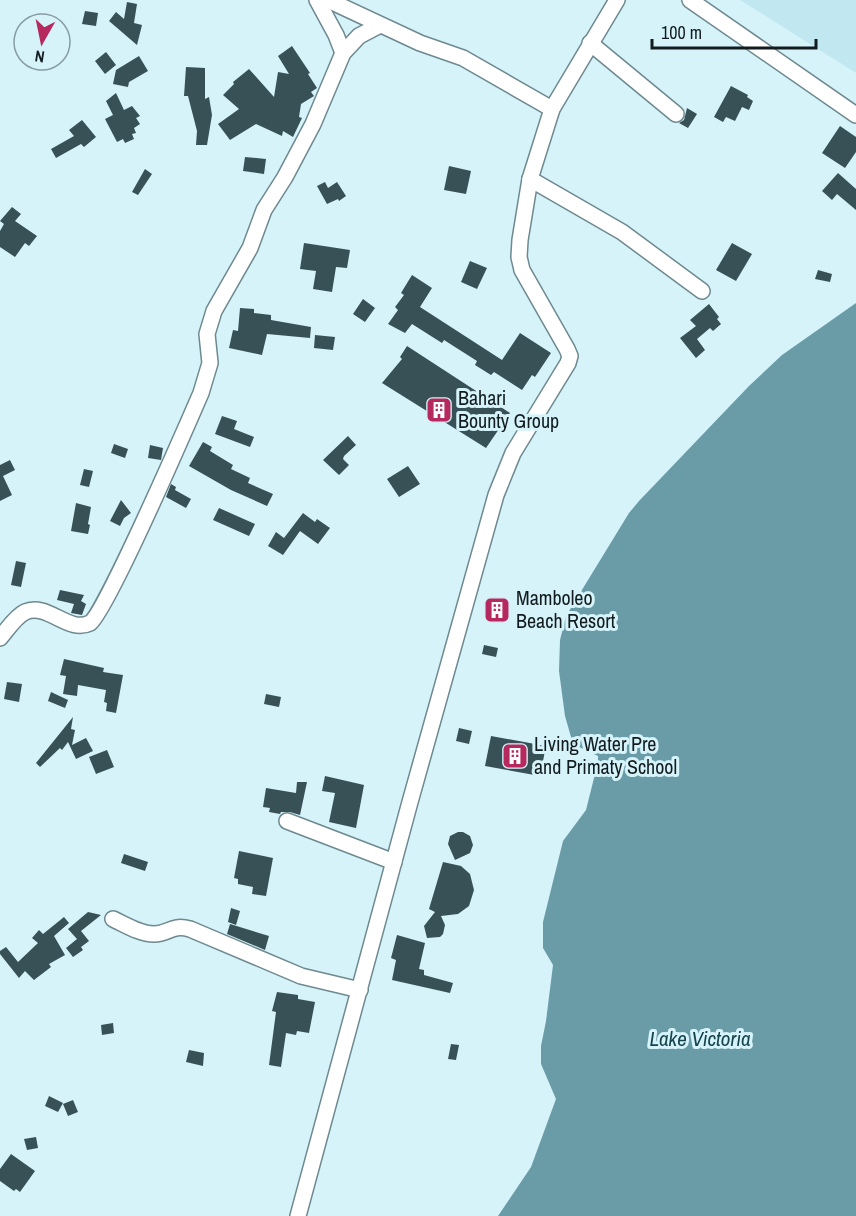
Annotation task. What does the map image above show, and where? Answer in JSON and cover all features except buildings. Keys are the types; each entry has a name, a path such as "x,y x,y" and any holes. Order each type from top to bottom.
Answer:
{"street":[{"path":"317,0 343,53"},
{"path":"328,0 420,43 463,58 552,109"},
{"path":"298,1216 496,495 513,453 561,376 570,356 545,307 522,270 519,257 530,179 552,109 617,0"},
{"path":"690,0 856,115"},
{"path":"0,638 15,620 26,612 38,610 51,613 66,622 79,625 88,624 94,620 201,393 208,374 207,334 214,311 250,248 264,210 285,177 313,124 343,53 359,36 380,25"},
{"path":"590,43 676,114"},
{"path":"530,179 622,232 702,291"},
{"path":"287,821 394,862"},
{"path":"114,919 143,933 155,935 173,927 190,929 301,976 360,990"}],"shaded area":[{"path":"740,0 856,0 856,73"}],"water":[{"name":"Lake Victoria","path":"856,303 856,1216 498,1216 531,1167 556,1099 541,1064 541,1046 553,965 543,948 543,922 563,841 586,810 598,762 598,756 573,744 565,716 559,671 560,640 566,616 629,513 639,501 749,386 782,355"}],"place":[{"name":"Bahari Bounty Group","path":"439,410"},
{"name":"Mamboleo Beach Resort","path":"497,610"},
{"name":"Living Water Pre and Primaty School","path":"515,756"}]}
